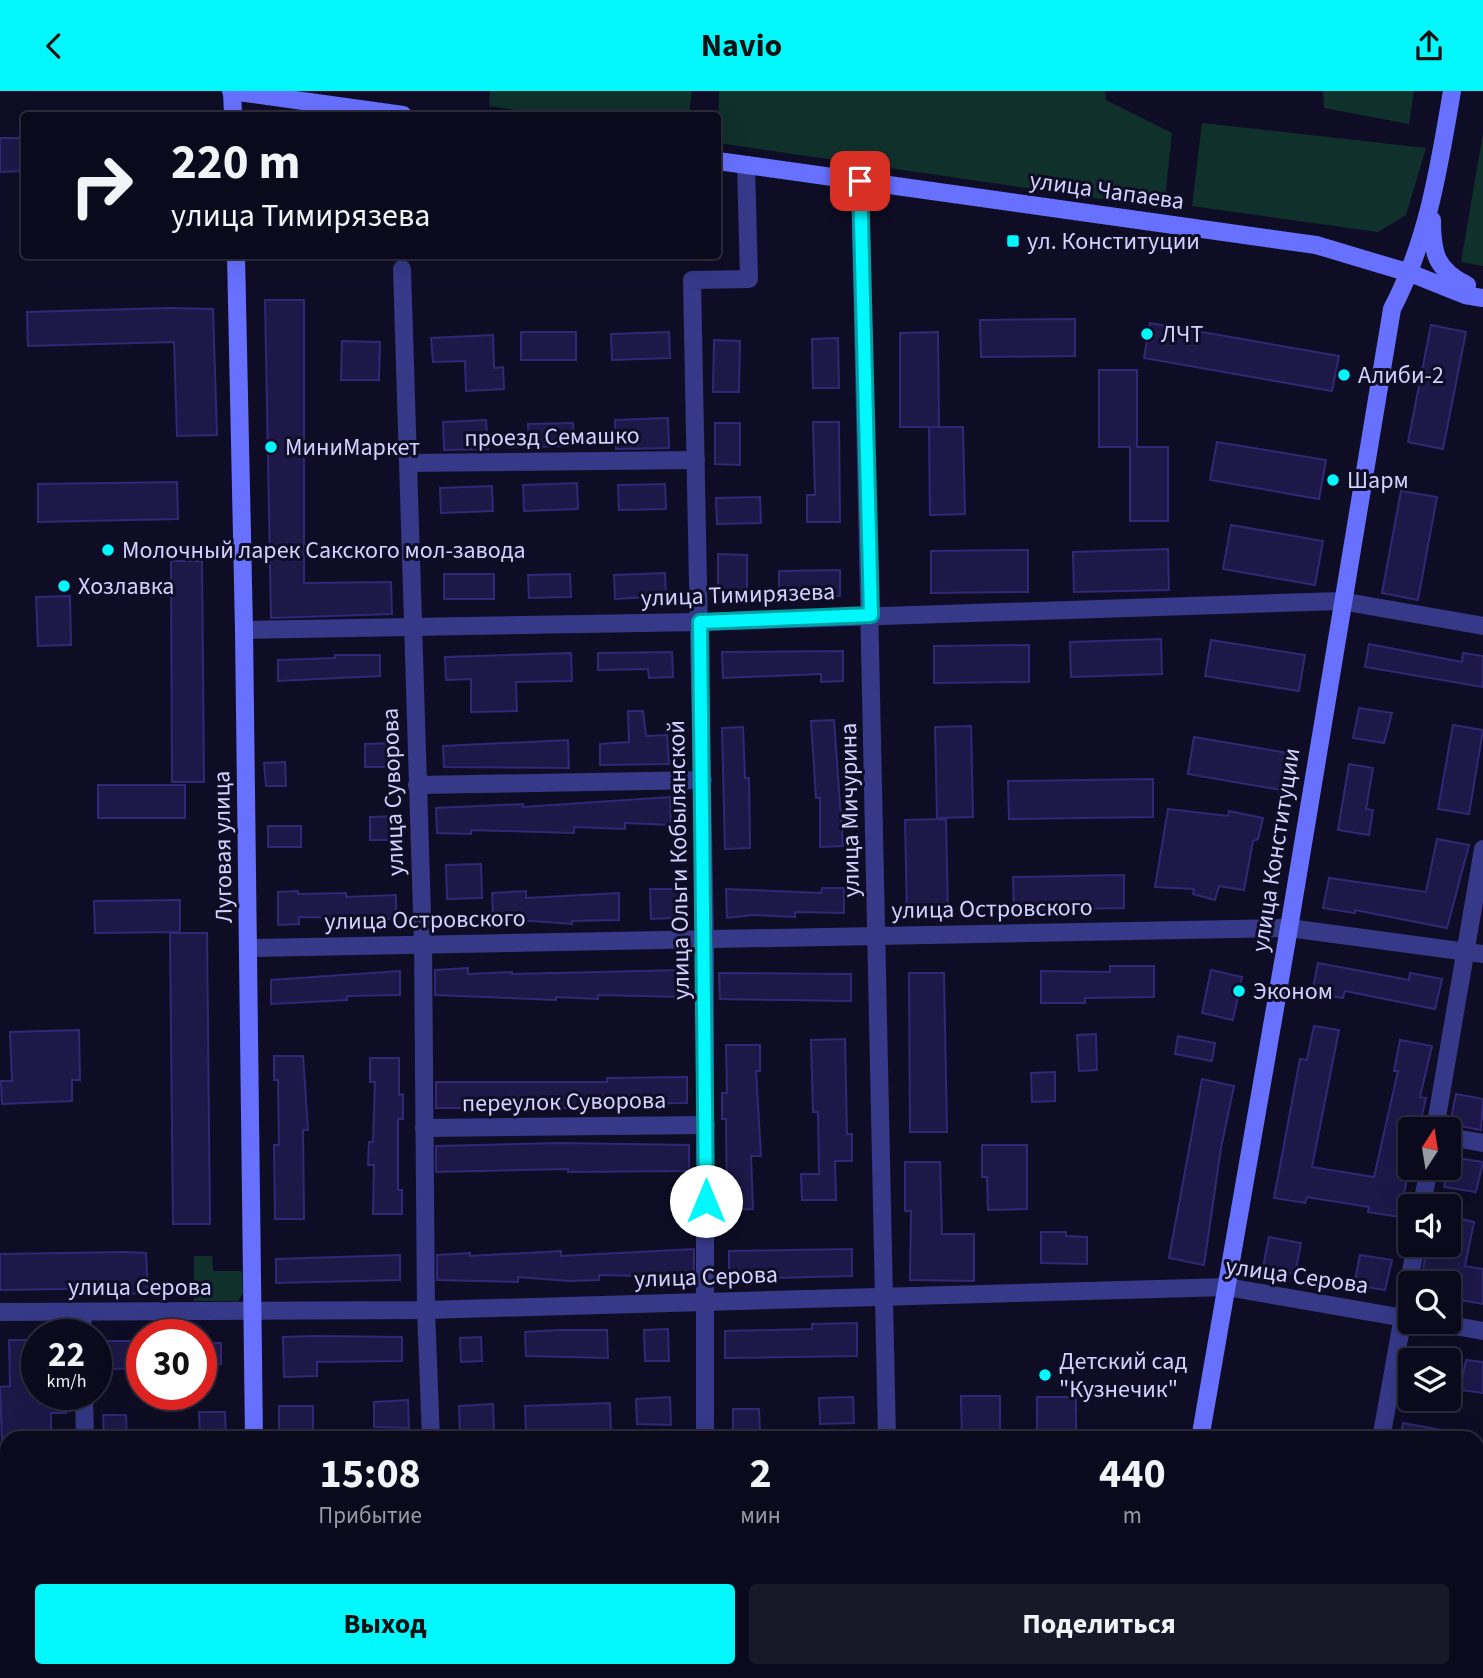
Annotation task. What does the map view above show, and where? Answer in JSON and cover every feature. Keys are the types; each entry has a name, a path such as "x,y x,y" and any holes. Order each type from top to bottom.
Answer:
{"street":[{"path":"233,112 232,91 299,96 387,112"},
{"path":"1452,91 1433,203 1432,246 1448,276 1483,289"},
{"name":"улица Чапаева","path":"721,161 1317,245 1410,273 1465,295 1483,297"},
{"name":"улица Ольги Кобылянской","path":"705,1431 705,940 692,280 749,279 746,165"},
{"name":"улица Мичурина","path":"860,181 887,1431"},
{"name":"улица Конституции","path":"1201,1431 1289,928 1341,601 1392,309 1410,273 1433,203"},
{"name":"Луговая улица","path":"236,259 249,948 254,1431"},
{"name":"улица Суворова","path":"402,269 423,945 426,1310 432,1431"},
{"name":"проезд Семашко","path":"408,463 696,460"},
{"name":"улица Тимирязева","path":"244,630 700,622 1341,601 1483,626"},
{"path":"417,785 703,780"},
{"path":"1438,1117 1474,952 1483,849"},
{"name":"улица Островского","path":"249,948 1289,928 1474,952"},
{"name":"переулок Суворова","path":"424,1128 706,1125"},
{"path":"1461,1139 1483,1143"},
{"name":"улица Серова","path":"0,1312 426,1310 1227,1287 1398,1316"},
{"path":"82,1312 82,1319"},
{"path":"1461,1328 1483,1332"},
{"path":"1383,1431 1404,1334"},
{"path":"84,1410 85,1431"}],"green space":[{"path":"490,91 692,91 689,112 528,112 489,106"},
{"path":"719,91 1105,91 1106,100 1172,133 1164,208 721,143 721,112 719,112"},
{"path":"1323,91 1414,91 1409,124 1324,108"},
{"path":"1202,123 1426,148 1406,215 1378,232 1192,206"},
{"path":"1483,133 1483,266 1461,262"},
{"path":"194,1256 212,1256 213,1271 242,1271 243,1293 238,1301 194,1301"}],"building":[{"path":"0,138 21,138 21,171 0,172"},
{"path":"265,300 304,300 304,583 391,582 392,614 271,618"},
{"path":"213,309 217,435 177,436 174,342 28,346 27,312"},
{"path":"1075,319 1075,356 981,357 980,320"},
{"path":"1150,323 1339,356 1332,391 1144,358"},
{"path":"1431,325 1466,332 1443,449 1408,442"},
{"path":"521,332 576,332 576,360 521,360"},
{"path":"669,332 670,358 612,360 611,334"},
{"path":"938,332 939,427 900,427 900,333"},
{"path":"493,335 494,368 503,367 504,389 466,391 465,361 433,362 431,338"},
{"path":"838,338 839,388 813,388 812,339"},
{"path":"714,340 740,341 739,392 713,392"},
{"path":"342,341 380,342 379,380 341,380"},
{"path":"1099,370 1137,370 1137,447 1168,447 1168,521 1130,521 1130,447 1099,447"},
{"path":"668,418 669,448 616,449 615,420"},
{"path":"486,420 488,449 444,450 443,422"},
{"path":"813,422 839,422 840,522 807,522 807,495 815,495"},
{"path":"573,423 574,446 529,447 528,424"},
{"path":"715,423 740,423 740,465 715,464"},
{"path":"929,427 963,427 965,514 930,515"},
{"path":"1217,442 1326,460 1319,499 1210,480"},
{"path":"177,482 178,519 38,522 38,484"},
{"path":"577,483 578,509 524,511 523,485"},
{"path":"665,484 666,509 619,510 618,485"},
{"path":"492,486 493,511 441,513 440,488"},
{"path":"1401,491 1437,497 1418,600 1382,593"},
{"path":"760,497 761,523 717,524 716,498"},
{"path":"1231,525 1323,541 1315,585 1223,569"},
{"path":"1168,549 1169,590 1074,592 1073,552"},
{"path":"1028,550 1028,592 931,593 931,551"},
{"path":"718,554 747,555 747,592 718,592"},
{"path":"171,561 202,561 204,782 172,782"},
{"path":"840,570 840,596 779,596 779,571"},
{"path":"665,573 666,596 615,599 614,575"},
{"path":"444,574 494,574 494,599 444,599"},
{"path":"570,574 571,597 529,598 528,575"},
{"path":"70,596 71,645 38,646 36,597"},
{"path":"1161,639 1162,674 1071,677 1070,642"},
{"path":"1211,640 1305,655 1299,691 1205,676"},
{"path":"1369,644 1462,662 1463,653 1483,656 1483,687 1365,667"},
{"path":"1029,645 1029,682 934,683 934,646"},
{"path":"843,651 843,681 821,682 821,674 723,678 722,652"},
{"path":"672,652 673,677 649,678 648,669 598,670 598,653"},
{"path":"571,653 572,681 516,682 517,711 471,712 471,679 446,680 445,657"},
{"path":"335,655 380,655 380,676 278,681 278,660 335,658"},
{"path":"1359,708 1392,713 1384,743 1353,738"},
{"path":"628,711 643,711 646,736 667,735 669,764 600,765 600,744 629,742"},
{"path":"834,720 843,846 820,847 820,798 816,798 811,721"},
{"path":"1453,725 1483,730 1469,814 1438,809"},
{"path":"971,726 973,817 937,818 935,727"},
{"path":"743,727 745,778 749,778 750,848 725,849 722,728"},
{"path":"1194,737 1288,753 1281,790 1188,774"},
{"path":"568,740 569,768 444,767 443,746"},
{"path":"394,743 394,767 365,767 365,744"},
{"path":"285,762 286,786 266,786 264,763"},
{"path":"1349,764 1373,768 1366,809 1373,810 1369,835 1338,830"},
{"path":"1153,779 1153,817 1009,819 1008,781"},
{"path":"98,785 185,785 185,818 98,818"},
{"path":"670,797 671,825 625,823 625,829 574,827 574,833 471,830 471,834 437,833 436,808 523,804 523,807"},
{"path":"1168,809 1228,816 1229,811 1263,818 1258,839 1253,841 1244,890 1219,886 1215,900 1193,894 1194,889 1155,887"},
{"path":"399,816 399,840 370,840 370,817"},
{"path":"946,819 948,915 907,916 905,820"},
{"path":"268,826 301,826 301,847 268,847"},
{"path":"1437,839 1469,845 1447,928 1355,910 1355,913 1323,908 1329,878 1426,892"},
{"path":"481,864 482,898 447,899 446,865"},
{"path":"1124,875 1124,908 1014,910 1013,877"},
{"path":"822,888 844,888 844,913 795,912 795,917 753,915 727,918 726,889 821,893"},
{"path":"650,889 681,889 681,912 674,912 674,918 651,919"},
{"path":"298,891 298,894 346,893 346,897 396,895 396,919 299,917 299,924 278,925 278,892"},
{"path":"526,891 526,898 619,893 619,920 572,921 572,924 493,918 492,893"},
{"path":"180,900 180,932 95,933 94,901"},
{"path":"170,933 207,933 210,1224 173,1224"},
{"path":"1318,963 1409,980 1410,973 1442,979 1435,1009 1345,991 1343,998 1312,993"},
{"path":"1110,966 1154,966 1154,997 1085,998 1085,1003 1041,1003 1041,971 1110,972"},
{"path":"468,968 468,974 683,970 684,997 598,995 598,999 556,997 556,1000 435,995 435,970"},
{"path":"1211,970 1242,977 1233,1020 1202,1013"},
{"path":"400,971 400,995 347,996 347,1000 271,1004 271,980"},
{"path":"719,973 851,974 851,1001 720,999"},
{"path":"909,973 944,973 947,1132 910,1132"},
{"path":"1314,1026 1339,1030 1312,1167 1374,1177 1398,1071 1394,1071 1400,1040 1432,1046 1420,1097 1426,1098 1422,1117 1398,1117 1398,1180 1407,1180 1404,1194 1398,1194 1398,1217 1368,1212 1369,1207 1307,1197 1305,1203 1274,1198 1300,1059 1307,1060"},
{"path":"79,1030 80,1080 72,1080 72,1101 2,1104 1,1081 12,1081 10,1032"},
{"path":"1096,1034 1097,1070 1079,1071 1077,1035"},
{"path":"1178,1036 1215,1043 1212,1061 1175,1054"},
{"path":"845,1039 847,1134 852,1134 852,1161 835,1161 836,1200 802,1200 801,1174 819,1174 818,1112 813,1112 811,1040"},
{"path":"726,1045 760,1045 760,1071 756,1071 761,1156 751,1156 753,1209 727,1210 726,1119 722,1119 722,1093 727,1093"},
{"path":"274,1056 303,1056 308,1130 303,1130 304,1219 275,1219 274,1145 279,1145 278,1080 274,1080"},
{"path":"370,1058 399,1058 399,1095 403,1094 403,1119 398,1119 398,1190 402,1190 402,1214 373,1214 374,1165 368,1165 369,1142 373,1142 375,1082 370,1082"},
{"path":"1055,1072 1055,1101 1032,1102 1031,1073"},
{"path":"687,1077 687,1103 598,1104 598,1108 436,1108 436,1082 607,1082 607,1078"},
{"path":"1202,1079 1234,1086 1221,1148 1204,1265 1169,1258"},
{"path":"1456,1094 1483,1099 1481,1130 1461,1126 1461,1117 1451,1117"},
{"path":"560,1143 689,1145 689,1171 568,1172 568,1169 436,1172 436,1146"},
{"path":"982,1145 1027,1145 1027,1209 988,1210 987,1177 982,1177"},
{"path":"1461,1159 1483,1162 1476,1192 1444,1187 1446,1180 1461,1180"},
{"path":"905,1162 940,1162 942,1234 974,1234 974,1281 910,1280 911,1211 905,1211"},
{"path":"1461,1219 1474,1222 1465,1266 1483,1269 1483,1304 1461,1300 1461,1271 1423,1271 1425,1257 1461,1257"},
{"path":"1041,1232 1066,1232 1066,1236 1087,1237 1087,1264 1041,1263"},
{"path":"1269,1237 1301,1243 1295,1274 1263,1267"},
{"path":"694,1249 694,1277 599,1275 599,1280 569,1281 518,1277 518,1282 437,1280 437,1255 561,1251 561,1256"},
{"path":"852,1249 852,1276 729,1279 729,1251"},
{"path":"146,1253 148,1293 127,1294 127,1288 0,1290 0,1254"},
{"path":"400,1255 400,1280 276,1283 276,1259"},
{"path":"1360,1255 1392,1260 1385,1290 1354,1285"},
{"path":"857,1323 857,1356 725,1358 725,1331 812,1329 812,1324"},
{"path":"668,1329 669,1361 645,1361 644,1330"},
{"path":"607,1330 608,1358 526,1356 525,1332"},
{"path":"283,1337 402,1337 402,1361 317,1362 317,1376 284,1377"},
{"path":"481,1337 482,1361 461,1362 460,1338"},
{"path":"9,1340 21,1340 21,1410 66,1410 66,1413 51,1413 51,1431 2,1431 0,1387 10,1386"},
{"path":"112,1341 126,1341 126,1368 112,1369"},
{"path":"217,1343 221,1343 221,1364 217,1364"},
{"path":"1466,1360 1483,1362 1483,1393 1461,1390"},
{"path":"961,1396 1000,1396 1000,1431 962,1431"},
{"path":"670,1397 671,1425 637,1424 636,1399"},
{"path":"853,1397 854,1423 820,1424 819,1398"},
{"path":"1037,1397 1076,1397 1076,1431 1037,1431"},
{"path":"408,1400 409,1428 374,1427 374,1402"},
{"path":"610,1403 611,1431 526,1431 525,1406"},
{"path":"493,1404 494,1431 460,1431 459,1406"},
{"path":"279,1406 313,1406 313,1431 279,1431"},
{"path":"733,1409 759,1409 760,1431 733,1431"},
{"path":"199,1412 225,1412 226,1431 200,1431"},
{"path":"103,1415 126,1415 127,1431 104,1431"},
{"path":"1403,1423 1447,1431 1402,1431"}],"place":[{"name":"ул. Конституции","path":"1013,241"},
{"name":"ЛЧТ","path":"1147,334"},
{"name":"Алиби-2","path":"1344,375"},
{"name":"МиниМаркет","path":"271,447"},
{"name":"Шарм","path":"1333,480"},
{"name":"Молочный ларек Сакского мол-завода","path":"108,550"},
{"name":"Хозлавка","path":"64,586"},
{"name":"Эконом","path":"1239,991"},
{"name":"Детский сад \"Кузнечик\"","path":"1045,1375"}],"route":[{"path":"706,1201 700,622 871,615 860,181"}]}
